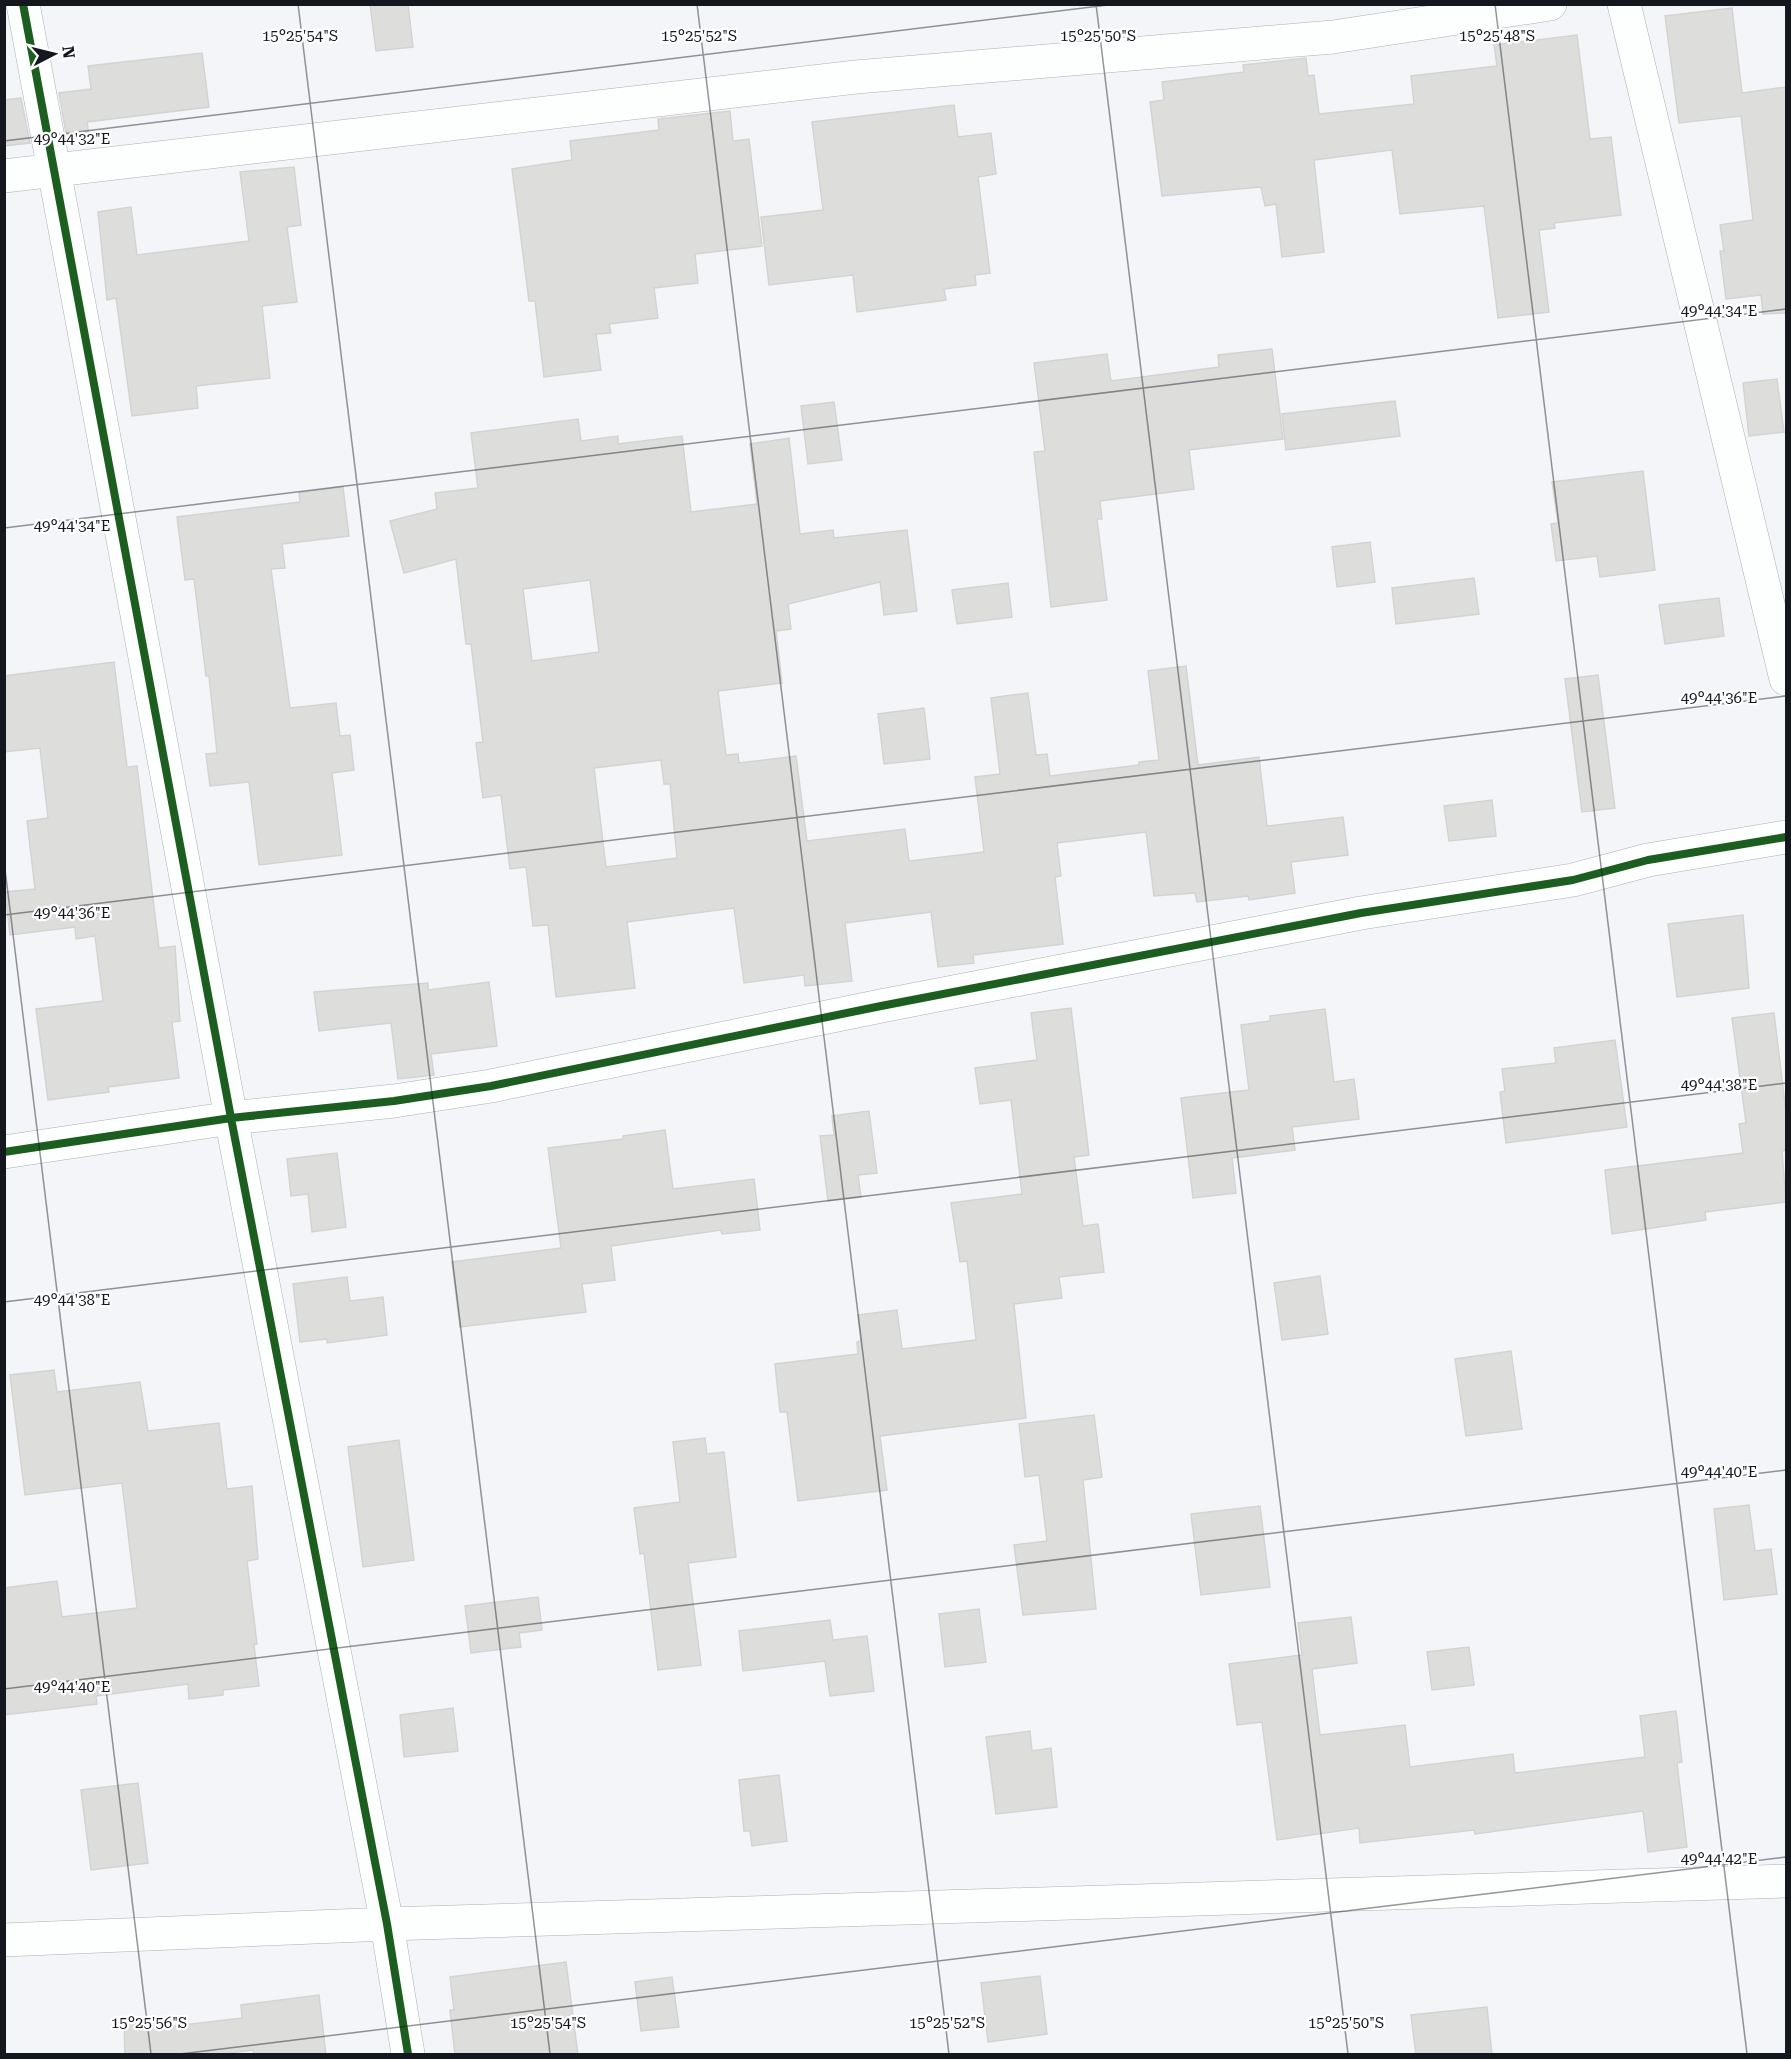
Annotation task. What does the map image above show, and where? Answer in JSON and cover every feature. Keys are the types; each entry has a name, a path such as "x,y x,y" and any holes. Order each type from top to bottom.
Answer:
{"street":[{"path":"23,4 231,1118 387,1924 408,2055"},
{"path":"4,176 54,168 856,77 1333,37 1550,4"},
{"path":"1624,4 1786,679"},
{"path":"4,1152 231,1118 394,1101 502,1084 1360,913 1573,880 1648,860 1786,837"},
{"path":"4,1940 387,1924 1786,1881"}],"building":[{"path":"370,4 408,4 413,47 376,51"},
{"path":"1732,8 1742,93 1786,87 1786,313 1763,314 1761,295 1726,299 1720,251 1724,251 1720,225 1753,220 1741,116 1679,123 1665,16"},
{"path":"1577,35 1590,139 1611,137 1621,215 1554,223 1555,228 1539,230 1549,312 1498,318 1484,206 1400,214 1392,150 1314,160 1324,252 1282,257 1276,204 1265,206 1261,187 1162,196 1150,102 1164,100 1162,82 1244,72 1243,65 1306,58 1308,76 1314,75 1319,114 1414,104 1411,76 1497,66 1494,45"},
{"path":"202,53 209,107 87,122 89,136 67,139 59,93 91,89 88,66"},
{"path":"21,98 30,143 4,146 4,100"},
{"path":"954,105 958,137 991,133 996,174 978,177 990,273 975,275 976,285 944,289 946,300 857,312 853,275 769,285 761,217 823,210 812,122"},
{"path":"730,111 733,141 749,139 762,246 695,254 698,283 654,288 658,318 609,324 611,333 596,334 601,370 544,377 535,301 529,301 512,169 572,160 570,141 659,130 658,119"},
{"path":"294,167 301,225 287,227 297,302 262,306 270,378 196,386 198,408 132,416 116,298 107,300 98,212 131,207 137,255 249,241 240,172"},
{"path":"1272,349 1283,439 1189,450 1194,489 1100,501 1102,519 1097,519 1107,600 1051,607 1034,452 1045,451 1034,363 1107,354 1111,381 1219,367 1218,355"},
{"path":"1777,379 1784,432 1749,436 1743,383"},
{"path":"1395,401 1400,436 1286,450 1282,414"},
{"path":"834,402 842,460 808,464 801,406"},
{"path":"578,419 581,441 618,436 618,444 682,436 691,512 757,504 750,444 789,438 800,534 833,530 834,538 907,530 917,611 884,615 880,582 788,604 791,629 776,631 782,683 718,691 726,755 738,754 739,763 796,756 807,841 905,829 909,861 984,852 975,777 1000,774 991,698 1028,693 1036,755 1047,754 1050,776 1139,765 1139,762 1159,760 1148,671 1186,666 1198,765 1259,757 1267,826 1343,817 1348,855 1291,862 1295,893 1249,900 1248,896 1197,902 1195,893 1154,896 1146,832 1057,843 1061,876 1055,877 1063,944 973,955 974,963 938,967 931,912 845,923 852,981 805,986 804,975 744,983 734,908 627,922 635,988 556,997 548,925 533,926 526,867 510,869 501,795 483,798 476,743 483,742 471,644 466,644 456,559 404,573 390,521 437,509 435,493 478,488 471,433","holes":["590,580 599,652 532,661 523,589","661,760 664,784 670,784 677,858 606,867 594,768"]},
{"path":"1643,471 1655,570 1600,577 1597,556 1556,561 1551,524 1558,523 1552,482"},
{"path":"343,487 349,536 282,544 285,568 271,569 290,708 336,703 340,736 350,735 354,770 332,773 342,855 259,865 249,782 210,786 206,754 217,753 209,676 206,676 194,579 185,580 177,517 300,502 299,493"},
{"path":"1370,542 1375,582 1337,587 1332,547"},
{"path":"1474,578 1479,614 1396,624 1392,588"},
{"path":"1008,583 1012,617 957,624 952,590"},
{"path":"1719,598 1724,636 1665,644 1659,605"},
{"path":"114,662 127,767 137,766 159,948 175,946 180,1021 172,1022 179,1078 108,1087 109,1092 48,1100 36,1009 103,1001 95,936 76,939 75,927 10,935 5,892 35,889 27,821 48,818 40,748 4,752 4,676"},
{"path":"1598,675 1615,808 1582,812 1565,679"},
{"path":"924,708 930,759 884,764 878,714"},
{"path":"1492,800 1496,836 1449,841 1444,806"},
{"path":"1743,915 1749,988 1677,997 1668,924"},
{"path":"489,982 497,1046 431,1054 434,1075 398,1079 391,1023 319,1031 314,992 428,983 428,990"},
{"path":"1071,1008 1089,1155 1074,1157 1083,1226 1098,1224 1104,1272 1059,1277 1062,1298 1014,1304 1026,1418 880,1436 887,1490 798,1501 787,1412 780,1412 775,1364 858,1354 857,1342 861,1341 858,1315 897,1310 902,1349 976,1340 967,1261 960,1262 951,1203 1022,1194 1011,1100 980,1104 975,1068 1037,1060 1031,1013"},
{"path":"1325,1009 1334,1082 1354,1079 1359,1119 1292,1127 1295,1150 1232,1158 1236,1193 1193,1198 1181,1098 1249,1090 1241,1025 1270,1021 1270,1016"},
{"path":"1774,1013 1786,1113 1786,1150 1782,1151 1786,1202 1705,1212 1706,1220 1612,1234 1605,1170 1743,1153 1739,1124 1746,1123 1732,1018"},
{"path":"1615,1040 1627,1127 1506,1143 1500,1092 1505,1091 1502,1069 1556,1063 1554,1048"},
{"path":"869,1111 877,1173 858,1175 861,1197 828,1201 820,1136 834,1135 832,1116"},
{"path":"665,1130 673,1189 754,1179 760,1230 722,1234 721,1230 611,1246 615,1280 582,1284 586,1312 460,1327 452,1262 561,1248 548,1148 623,1139 623,1136"},
{"path":"337,1153 346,1227 312,1232 308,1194 291,1196 287,1159"},
{"path":"1320,1276 1328,1334 1282,1340 1274,1283"},
{"path":"347,1277 350,1301 383,1297 387,1335 327,1343 327,1339 300,1342 293,1284"},
{"path":"1511,1351 1522,1429 1466,1436 1455,1359"},
{"path":"54,1370 57,1392 140,1382 148,1431 219,1423 227,1489 252,1486 258,1559 247,1561 257,1644 254,1645 259,1686 223,1690 223,1695 189,1699 188,1684 96,1696 97,1704 4,1715 4,1588 57,1581 62,1617 137,1608 122,1483 25,1495 10,1375"},
{"path":"1094,1415 1102,1477 1083,1480 1096,1609 1023,1615 1014,1545 1047,1541 1039,1475 1025,1477 1019,1424"},
{"path":"705,1438 707,1454 724,1452 736,1557 688,1563 701,1665 658,1670 644,1553 640,1554 634,1508 680,1502 673,1442"},
{"path":"399,1440 414,1560 363,1567 348,1447"},
{"path":"1749,1505 1755,1551 1771,1549 1777,1594 1724,1600 1714,1509"},
{"path":"1260,1506 1270,1587 1201,1595 1191,1514"},
{"path":"538,1597 542,1630 519,1633 521,1647 471,1653 465,1606"},
{"path":"979,1609 986,1662 945,1667 939,1614"},
{"path":"1351,1617 1357,1663 1312,1669 1320,1735 1405,1725 1410,1767 1513,1754 1515,1773 1645,1757 1640,1716 1676,1711 1682,1762 1677,1763 1687,1847 1648,1852 1643,1811 1475,1834 1474,1830 1360,1843 1359,1828 1277,1840 1262,1722 1237,1725 1229,1664 1302,1655 1298,1623"},
{"path":"830,1620 833,1640 867,1636 874,1691 830,1696 825,1661 743,1671 739,1631"},
{"path":"1469,1647 1474,1685 1432,1690 1427,1652"},
{"path":"453,1708 458,1751 404,1757 400,1715"},
{"path":"1030,1731 1032,1751 1051,1748 1057,1807 996,1814 986,1737"},
{"path":"779,1775 787,1841 752,1846 750,1831 744,1831 739,1780"},
{"path":"138,1783 148,1863 91,1870 81,1790"},
{"path":"566,1962 578,2055 455,2055 450,2010 454,2010 450,1977"},
{"path":"1040,1976 1047,2034 988,2042 981,1983"},
{"path":"672,1977 679,2027 641,2031 635,1982"},
{"path":"319,1995 326,2055 254,2055 253,2050 214,2055 125,2055 124,2022 165,2017 166,2027 242,2018 241,2005"},
{"path":"1487,2007 1492,2055 1416,2055 1411,2015"}],"cycle path":[{"path":"23,4 231,1118 387,1924 408,2054"},
{"path":"4,1152 231,1118 394,1101 491,1086 881,1006 1361,913 1573,880 1648,860 1786,837"}]}
